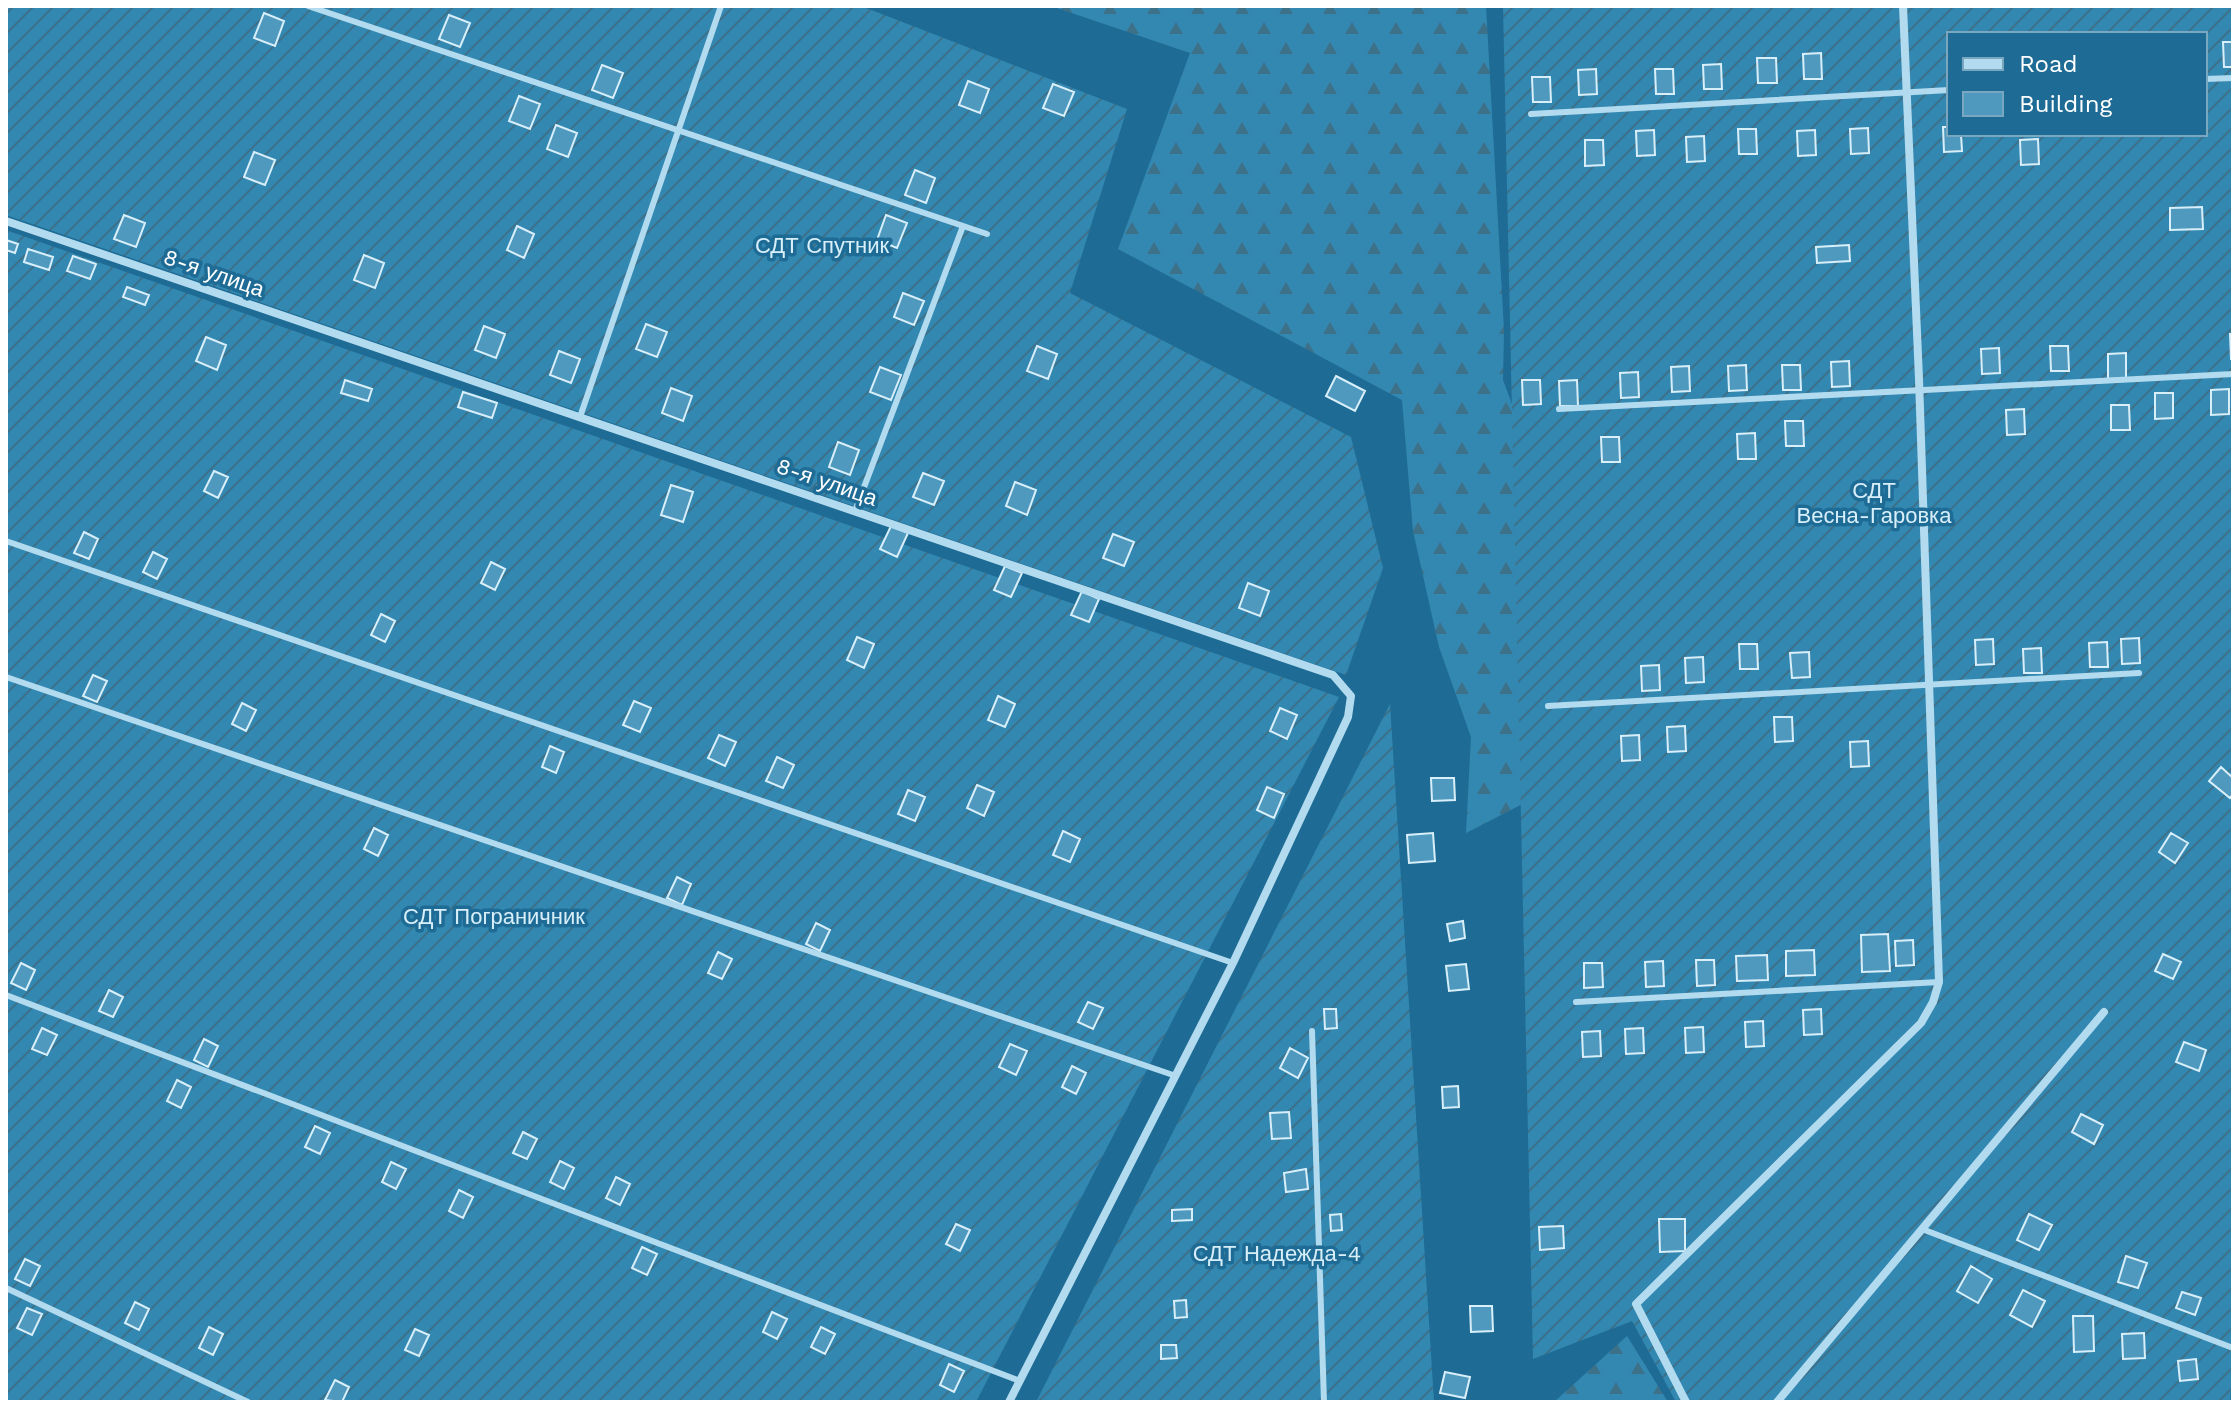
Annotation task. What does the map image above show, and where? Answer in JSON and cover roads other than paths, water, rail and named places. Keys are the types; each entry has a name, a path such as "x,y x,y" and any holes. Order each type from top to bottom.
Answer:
{"street":[{"path":"1686,1402 1636,1304 1921,1023 1933,1002 1939,982 1903,6"},
{"name":"8-я улица","path":"6,221 1333,675 1351,696 1348,717 1233,963"},
{"path":"1009,1402 1233,963"},
{"path":"1777,1402 2104,1012"}],"lane":[{"path":"308,6 987,234"},
{"path":"580,417 721,6"},
{"path":"2207,79 2233,78"},
{"path":"1531,114 1947,90"},
{"path":"855,511 963,226"},
{"path":"1559,409 2233,374"},
{"path":"6,541 1233,963"},
{"path":"1548,706 2139,673"},
{"path":"6,677 1176,1076"},
{"path":"1576,1002 1939,982"},
{"path":"6,995 1020,1381"},
{"path":"1312,1031 1324,1402"},
{"path":"1922,1229 2233,1348"},
{"path":"6,1288 248,1402"}],"park label":[{"name":"СДТ Спутник","path":"822,245"},
{"name":"СДТ Весна-Гаровка","path":"1874,502"},
{"name":"СДТ Пограничник","path":"494,916"},
{"name":"СДТ Надежда-4","path":"1277,1253"}]}
